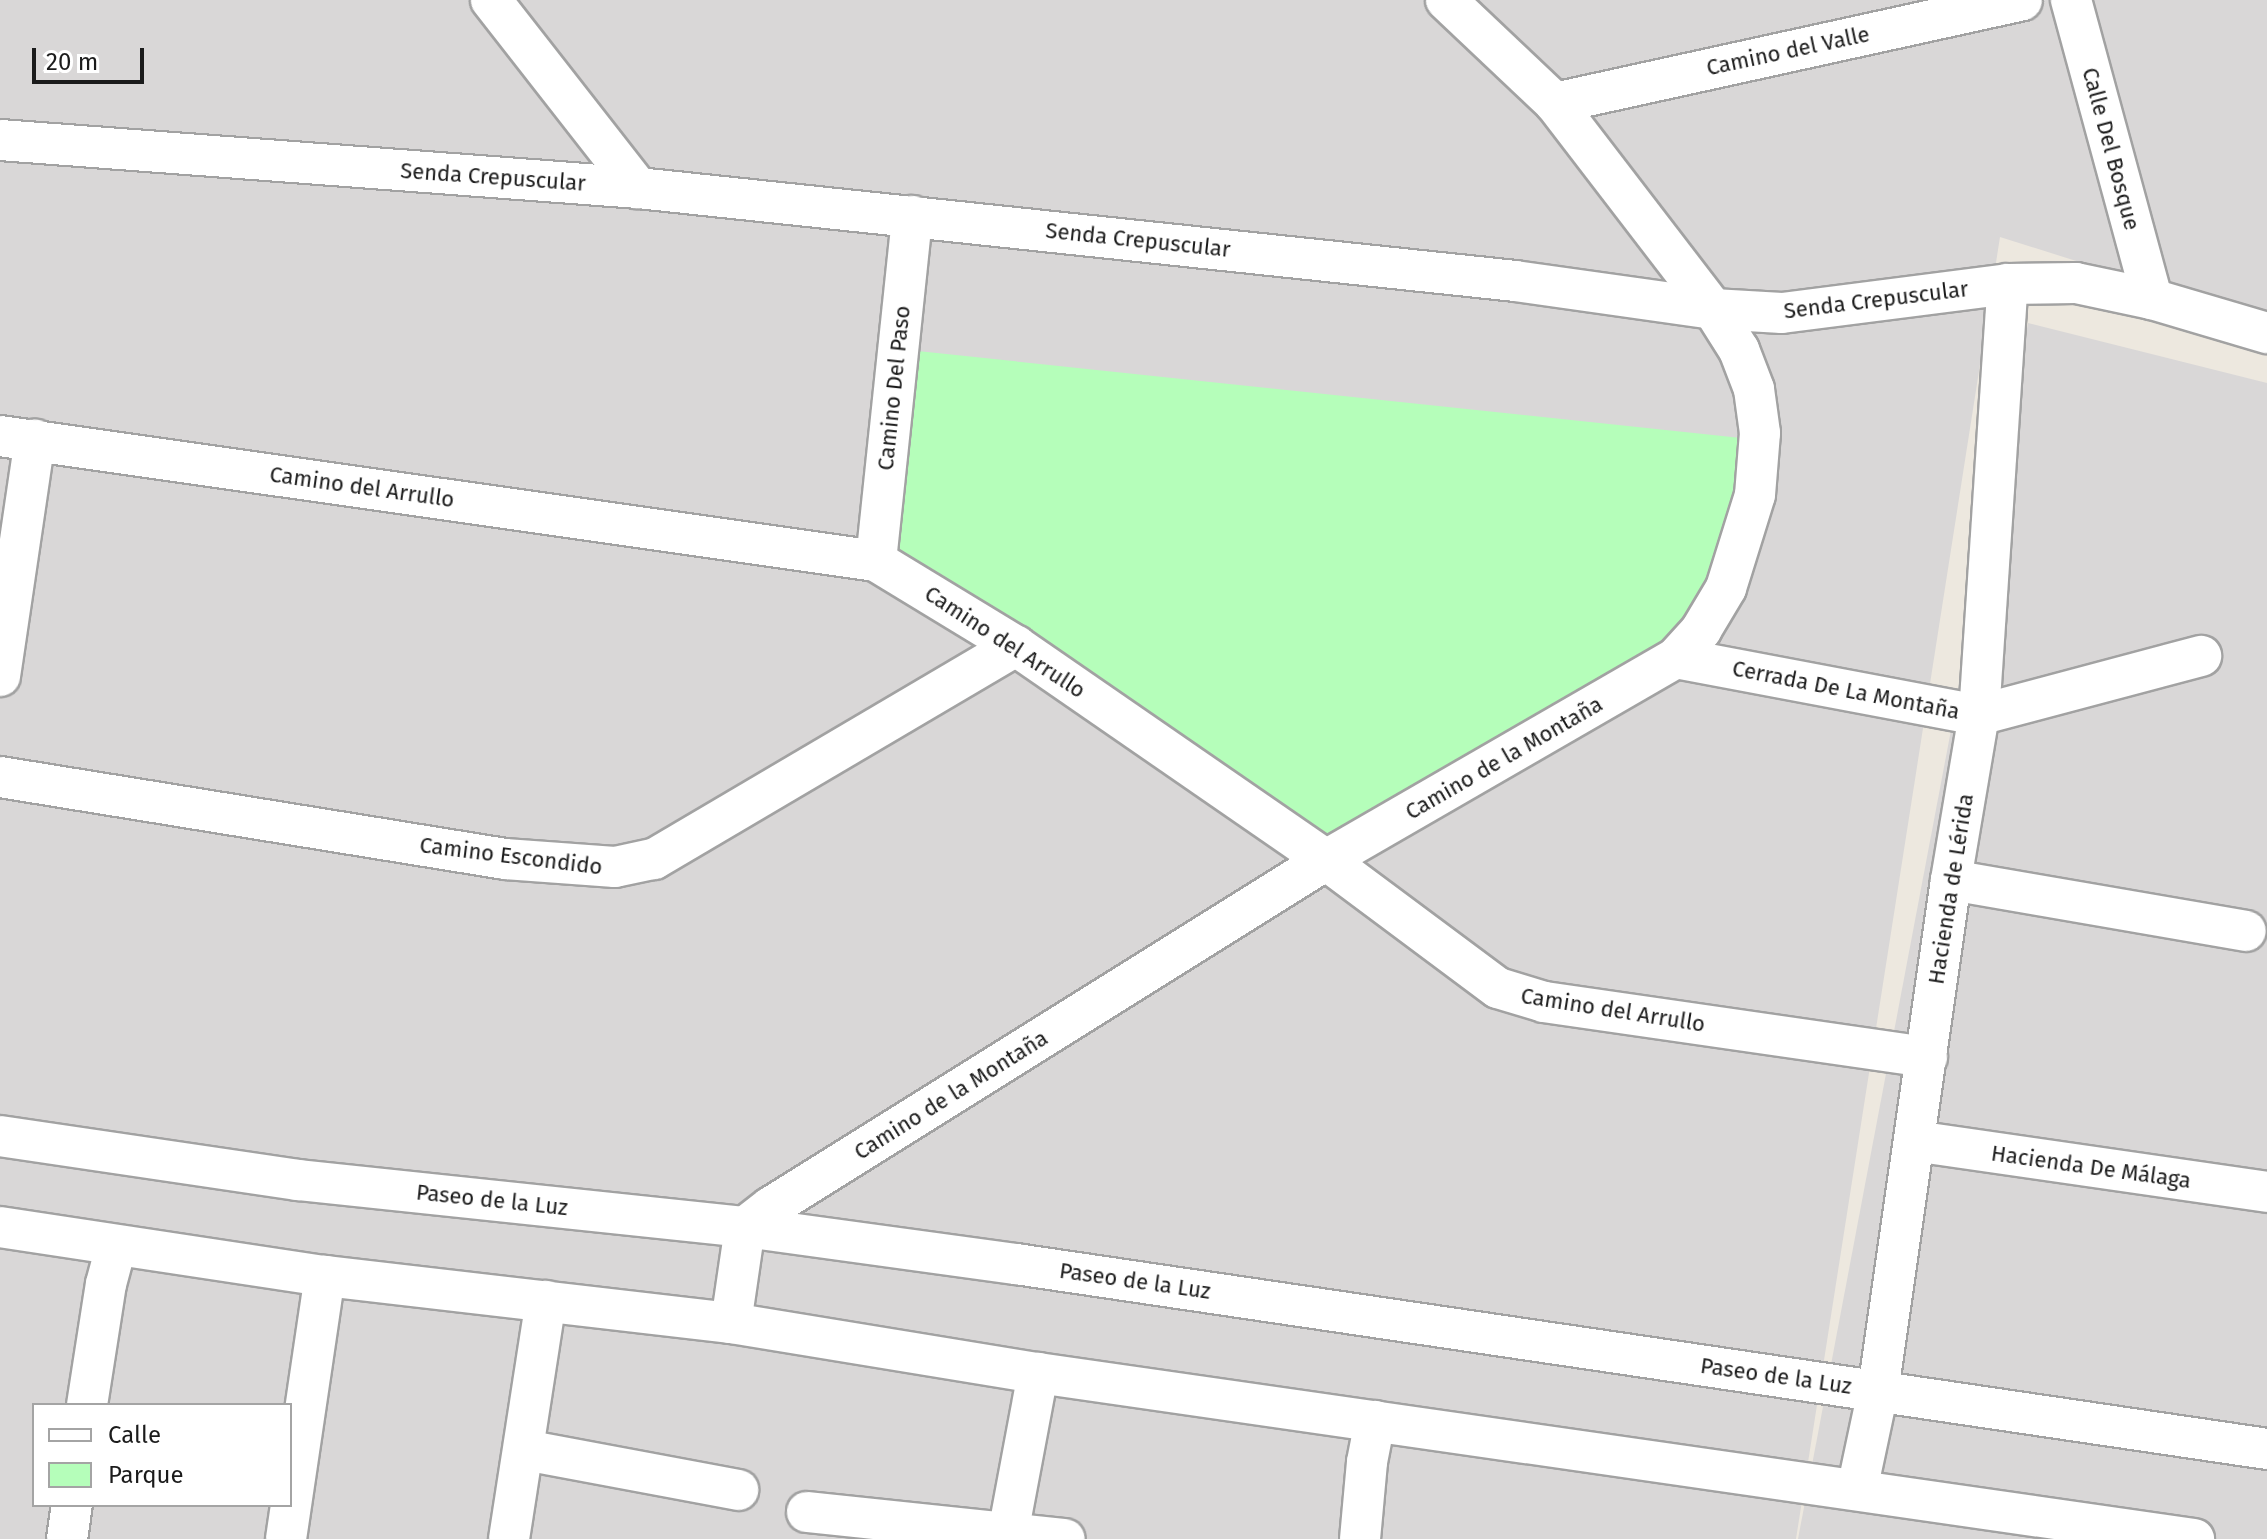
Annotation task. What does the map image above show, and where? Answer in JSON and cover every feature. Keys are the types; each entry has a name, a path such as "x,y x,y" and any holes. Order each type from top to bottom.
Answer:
{"street":[{"path":"491,0 638,188"},
{"name":"Camino de la Montaña","path":"745,1227 1326,860 1676,658 1701,630 1726,588 1755,495 1760,433 1754,389 1739,350 1713,309 1555,103 1446,0"},
{"name":"Camino del Valle","path":"1555,103 2022,0"},
{"name":"Calle Del Bosque","path":"2071,0 2152,299"},
{"name":"Senda Crepuscular","path":"0,140 638,188 1515,281 1713,309 1782,313 2008,284 2076,283 2152,299 2267,333"},
{"name":"Camino Del Paso","path":"876,561 912,216"},
{"name":"Hacienda de Lérida","path":"1857,1490 1878,1391 1951,880 1979,715 2008,284"},
{"path":"0,676 17,438"},
{"name":"Camino del Arrullo","path":"17,438 876,561 1016,646 1326,860 1476,974 1520,997 1927,1057"},
{"name":"Camino Escondido","path":"0,777 505,859 615,867 654,859 1016,646"},
{"name":"Cerrada De La Montaña","path":"1676,658 1979,715 2201,656"},
{"path":"1951,880 2246,931"},
{"name":"Paseo de la Luz","path":"0,1136 298,1180 745,1227 2267,1449"},
{"name":"Hacienda De Málaga","path":"1914,1141 2267,1192"},
{"path":"0,1227 325,1276 731,1323 1038,1373 2194,1539"},
{"path":"731,1323 745,1227"},
{"path":"87,1403 106,1284 116,1246"},
{"path":"292,1499 325,1276"},
{"path":"509,1539 546,1301"},
{"path":"1007,1536 1038,1373"},
{"path":"1360,1539 1367,1462 1375,1421"},
{"path":"525,1450 738,1490"},
{"path":"67,1539 72,1507"},
{"path":"286,1539 291,1507"},
{"path":"807,1512 1007,1536 1065,1539"}],"shaded area":[{"path":"0,0 2267,0 2267,321 2000,237 1796,1539 0,1539"},
{"path":"2028,323 2267,383 2267,1539 1798,1539"}],"green space":[{"path":"908,350 1760,440 1701,630 1326,860 876,561"}]}
